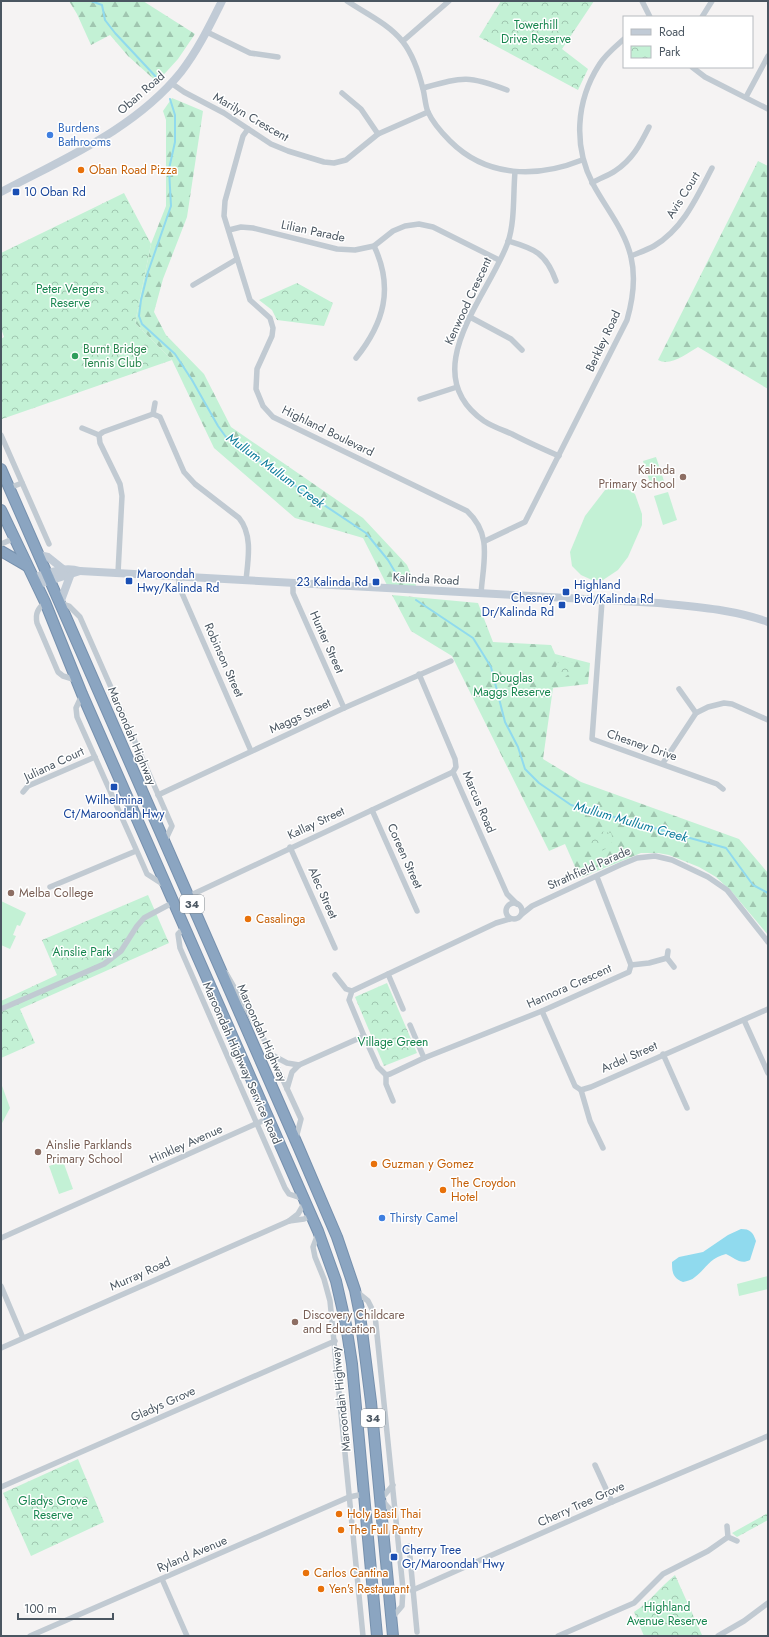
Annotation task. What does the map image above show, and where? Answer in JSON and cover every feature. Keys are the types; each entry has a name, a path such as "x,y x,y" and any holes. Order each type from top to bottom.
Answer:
{"highway":[{"name":"Maroondah Highway","path":"1,469 337,1237 355,1290 360,1315 370,1395 393,1636"},
{"name":"Maroondah Highway","path":"1,513 45,602 76,681 305,1200 336,1281 346,1325 352,1364 377,1636"},
{"path":"14,538 28,531"},
{"path":"1,551 27,566"},
{"path":"174,902 189,896"},
{"path":"311,1216 323,1205"},
{"path":"360,1459 376,1457"}],"street":[{"name":"Oban Road","path":"1,192 116,130 147,106 171,83 187,63 206,32 222,1"},
{"path":"347,1 357,4 403,41 415,63 423,88 428,112 440,132 456,148 474,160 492,167 515,172 539,172 582,160"},
{"path":"403,41 449,1"},
{"path":"642,1 650,16"},
{"path":"703,16 712,1"},
{"path":"206,32 250,53 278,57"},
{"name":"Berkley Road","path":"485,541 525,522 627,320 632,304 633,270 631,256 623,235 592,183 582,160 579,136 582,107 588,87 600,64 623,40"},
{"path":"746,97 768,56"},
{"path":"693,68 705,77 768,109"},
{"path":"423,88 464,78 476,79 507,90"},
{"name":"Marilyn Crescent","path":"171,83 184,92 224,112 271,144 324,162 334,163 346,160 378,134 428,112"},
{"path":"342,93 361,109 378,134"},
{"path":"592,183 614,172 629,161 640,146 649,128"},
{"name":"Highland Boulevard","path":"248,129 243,136 225,201 224,216 250,300 270,318 273,328 272,336 257,369 256,389 259,398 273,417 467,511 476,519 482,530 485,541 481,594"},
{"name":"Avis Court","path":"631,256 652,247 667,237 676,228 684,219 712,168"},
{"name":"Kenwood Crescent","path":"515,172 512,222 508,241 459,341 456,351 457,387 468,405 485,421 558,456"},
{"name":"Lilian Parade","path":"229,230 242,227 253,228 337,249 355,250 374,246 393,231 405,226 419,224 433,227 499,260"},
{"path":"508,241 530,247 543,257 551,268 556,281"},
{"path":"356,358 373,333 384,302 384,277 381,261 374,246"},
{"path":"193,285 237,259"},
{"path":"470,317 511,339 522,350"},
{"path":"420,399 457,387"},
{"path":"152,414 155,403"},
{"path":"99,435 147,414 160,417 184,472 195,484 239,518 243,523 246,530 248,546 246,580"},
{"path":"82,428 99,435"},
{"path":"1,435 49,544"},
{"path":"99,435 100,443 120,484 122,496 118,573"},
{"path":"9,488 22,483"},
{"path":"1,544 14,538"},
{"path":"39,555 48,557 63,569"},
{"name":"Kalinda Road","path":"35,581 48,577 63,569 71,568 80,571 706,607 733,612 768,622"},
{"name":"Kalinda Road","path":"48,577 70,576 80,571"},
{"path":"70,576 60,603 69,606 80,617 172,826 164,843"},
{"name":"Robinson Street","path":"179,577 181,591 251,751"},
{"name":"Hunter Street","path":"293,584 293,593 344,708"},
{"name":"Chesney Drive","path":"602,601 592,739 662,763 717,784 723,789"},
{"path":"45,602 39,608 35,616 37,623 58,672 63,676 76,681"},
{"name":"Maggs Street","path":"158,795 344,708 451,661"},
{"name":"Marcus Road","path":"419,674 455,759 456,767 453,772 507,894 518,904"},
{"path":"678,689 696,713"},
{"path":"82,694 76,708 77,717 136,851 148,874 168,887"},
{"path":"662,763 696,713 708,707 724,703 740,706 768,720"},
{"name":"Juliana Court","path":"23,792 28,786 95,757"},
{"name":"Kallay Street","path":"189,896 290,847 453,772"},
{"name":"Coreen Street","path":"372,810 417,911"},
{"name":"Alec Street","path":"290,847 336,948"},
{"path":"50,887 136,851"},
{"name":"Strathfield Parade","path":"522,914 532,906 637,858 655,856 672,860 708,877 727,890 768,942"},
{"path":"597,877 630,965 649,963 667,958"},
{"name":"Marcus Road","path":"506,909 507,894"},
{"path":"1,1009 104,964 121,951 144,918 174,902"},
{"path":"335,975 346,989 352,991 496,923 510,919 515,920 522,914 522,909 518,904 512,903 496,923"},
{"name":"Strathfield Parade","path":"518,904 532,906"},
{"path":"506,909 506,915 510,919"},
{"name":"Maroondah Highway Service Road","path":"185,927 178,934 180,948 257,1124 289,1194 305,1200"},
{"path":"668,951 667,958 674,967"},
{"name":"Maroondah Highway Service Road","path":"216,958 232,982 272,1055 301,1119 295,1140"},
{"name":"Hannora Crescent","path":"386,1074 542,1011 628,972 630,965"},
{"path":"388,974 403,1009"},
{"path":"352,991 349,1000 378,1067 386,1074 386,1084 393,1101"},
{"name":"Ardel Street","path":"581,1090 591,1087 768,1009"},
{"path":"542,1011 575,1086 581,1090 590,1121 603,1148"},
{"path":"744,1020 768,1073"},
{"path":"410,1025 424,1058"},
{"path":"287,1089 292,1072 299,1065 364,1036"},
{"path":"663,1054 687,1108"},
{"path":"272,1055 287,1063 299,1065"},
{"name":"Hinkley Avenue","path":"1,1238 269,1118"},
{"name":"Murray Road","path":"1,1348 289,1221 298,1214 305,1200"},
{"name":"Murray Road","path":"289,1221 304,1219 311,1216"},
{"path":"318,1231 313,1247 330,1301 364,1636"},
{"path":"1,1286 23,1338"},
{"path":"355,1290 368,1301 375,1315 403,1589 402,1606 391,1619"},
{"name":"Gladys Grove","path":"1,1487 334,1341"},
{"name":"Cherry Tree Grove","path":"403,1589 413,1590 612,1502 768,1436"},
{"path":"595,1465 612,1502"},
{"path":"393,1485 381,1499 395,1515"},
{"name":"Ryland Avenue","path":"30,1636 349,1497 364,1494"},
{"path":"727,1526 728,1537"},
{"path":"728,1537 737,1541"},
{"path":"558,1636 634,1603 663,1574 708,1552 728,1537"},
{"path":"409,1546 417,1632"},
{"path":"162,1579 187,1636"},
{"path":"718,1636 744,1621 768,1604"}],"green space":[{"path":"69,1 143,1 195,34 178,59 157,82 128,56 110,35 91,45 77,14"},
{"name":"Towerhill Drive Reserve","path":"501,1 594,1 562,49 588,69 578,90 479,37"},
{"path":"172,98 203,111 187,217 163,279 154,312 166,335 204,374 231,427 363,518 407,565 418,590 389,589 363,538 295,518 214,448 172,360 135,323 151,244 166,206 166,120 163,111"},
{"path":"758,161 768,166 768,389 698,347 673,361 663,362 658,360"},
{"name":"Peter Vergers Reserve","path":"124,193 151,244 135,323 172,360 2,419 1,339 4,337 1,328 1,253"},
{"path":"297,283 333,303 324,326 277,320 272,310 259,300"},
{"path":"656,457 665,484 652,489 643,461"},
{"path":"623,486 635,494 642,514 642,525 628,557 618,570 603,580 592,580 581,575 572,566 570,552 585,516 605,490"},
{"path":"668,492 677,520 663,525 654,496"},
{"name":"Douglas Maggs Reserve","path":"392,595 478,603 493,642 551,645 555,654 590,663 588,684 553,688 543,759 581,782 739,839 768,873 768,935 732,892 716,877 699,867 669,855 658,853 641,853 580,878 565,844 549,851 452,656 411,631"},
{"path":"559,661 573,663 574,670 565,677 557,677 556,669"},
{"path":"599,831 611,833 612,842 610,846 602,850 593,851 589,849 587,843 592,834"},
{"name":"Ainslie Park","path":"148,895 169,943 20,1009 35,1043 1,1058 1,1001 57,975 42,940"},
{"path":"1,901 26,913 20,926 17,925 13,935 16,936 10,949 1,945"},
{"name":"Village Green","path":"387,983 417,1053 384,1066 355,997"},
{"path":"1,1083 10,1108 1,1125"},
{"path":"63,1161 73,1189 59,1194 49,1166"},
{"path":"768,1276 768,1289 739,1296 737,1284"},
{"name":"Gladys Grove Reserve","path":"78,1459 104,1522 31,1556 3,1493"},
{"path":"768,1513 768,1520 737,1537 732,1533"},
{"name":"Highland Avenue Reserve","path":"675,1575 702,1635 644,1636 634,1612 645,1604"}],"water":[{"path":"741,1229 751,1232 756,1241 750,1260 743,1262 726,1254 716,1258 691,1280 683,1282 675,1277 672,1262 679,1257 703,1252 728,1235"}],"waterway":[{"name":"Mullum Mullum Creek","path":"91,1 102,5 105,20 115,33 158,79"},
{"name":"Mullum Mullum Creek","path":"170,99 175,115 175,142 169,169 171,206 148,272 141,300 139,316 142,324 175,354 226,437 282,477 366,533 388,560 401,582"},
{"name":"Mullum Mullum Creek","path":"416,600 473,638 491,667 505,722 518,747 525,769 539,783 571,805 726,848 753,885 768,893"}],"place":[{"name":"Burdens Bathrooms","path":"50,135"},
{"name":"Oban Road Pizza","path":"81,170"},
{"name":"10 Oban Rd","path":"16,192"},
{"name":"Burnt Bridge Tennis Club","path":"75,356"},
{"name":"Kalinda Primary School","path":"683,477"},
{"name":"Maroondah Hwy/Kalinda Rd","path":"129,581"},
{"name":"23 Kalinda Rd","path":"376,582"},
{"name":"Highland Bvd/Kalinda Rd","path":"566,592"},
{"name":"Chesney Dr/Kalinda Rd","path":"562,605"},
{"name":"Wilhelmina Ct/Maroondah Hwy","path":"114,787"},
{"name":"Melba College","path":"11,893"},
{"name":"Casalinga","path":"248,919"},
{"name":"Ainslie Parklands Primary School","path":"38,1152"},
{"name":"Guzman y Gomez","path":"374,1164"},
{"name":"The Croydon Hotel","path":"443,1190"},
{"name":"Thirsty Camel","path":"382,1218"},
{"name":"Discovery Childcare and Education","path":"295,1322"},
{"name":"Holy Basil Thai","path":"339,1514"},
{"name":"The Full Pantry","path":"341,1530"},
{"name":"Cherry Tree Gr/Maroondah Hwy","path":"394,1557"},
{"name":"Carlos Cantina","path":"306,1573"},
{"name":"Yen's Restaurant","path":"321,1589"}]}
